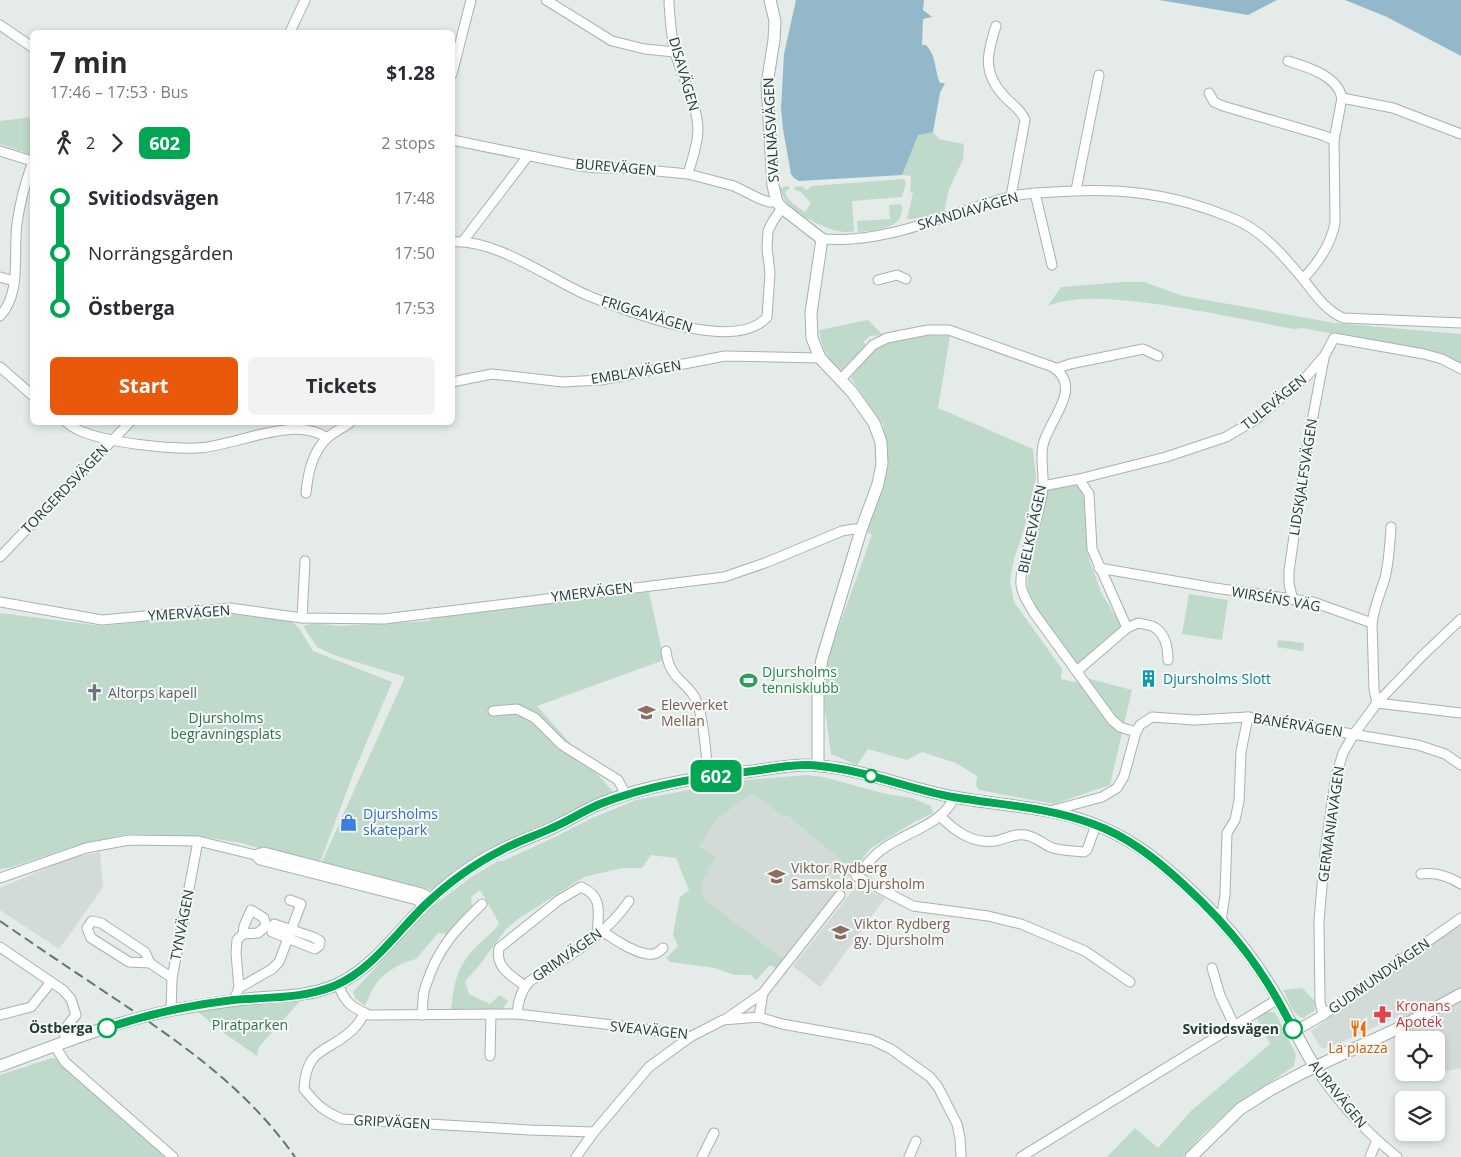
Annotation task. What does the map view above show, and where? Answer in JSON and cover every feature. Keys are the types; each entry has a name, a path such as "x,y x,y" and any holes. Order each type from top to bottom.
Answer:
{"street":[{"path":"291,30 305,0"},
{"path":"455,62 471,0"},
{"path":"546,0 612,41 645,49 675,52"},
{"name":"SVALNÄSVÄGEN","path":"770,0 775,21 774,40 766,84 773,181 780,205"},
{"name":"DISAVÄGEN","path":"669,2 670,23 675,52 690,91 698,128 697,145 688,174"},
{"path":"0,25 30,46"},
{"path":"996,26 987,62 990,73 997,87 1023,113 1025,120 1011,196"},
{"path":"1288,60 1309,67 1330,80 1340,90 1342,98 1334,140 1334,233 1302,279"},
{"path":"1076,190 1099,74"},
{"path":"1209,93 1214,102 1223,106 1334,140"},
{"path":"1342,98 1393,108 1461,134"},
{"name":"BUREVÄGEN","path":"455,141 597,168 626,168 688,174 734,186 760,199 780,205"},
{"path":"0,151 30,161"},
{"path":"463,241 528,156"},
{"path":"0,316 8,306 14,281 16,233 20,207 30,170"},
{"name":"SKANDIAVÄGEN","path":"822,239 856,239 902,230 1011,196 1076,190 1140,192 1174,198 1207,208 1254,229 1268,240 1327,308 1343,318 1461,323"},
{"path":"1035,193 1052,266"},
{"path":"780,205 822,239 811,313 812,338 820,358 861,403 874,423 881,442 882,464 878,484 861,530 822,659 818,684 818,765"},
{"name":"FRIGGAVÄGEN","path":"455,242 463,241 505,254 589,296 662,321 709,332 743,330 757,326 767,318 770,273 767,248 768,231 780,205"},
{"path":"878,280 897,275 906,279"},
{"path":"0,277 14,281"},
{"path":"840,379 873,345 887,338 928,330 949,330 1055,369 1154,346"},
{"name":"TULEVÄGEN","path":"1043,486 1166,457 1226,437 1255,420 1308,375 1326,355 1334,338 1424,354 1442,359 1461,369"},
{"path":"1143,348 1158,356"},
{"name":"LIDSKJALFSVÄGEN","path":"1293,600 1289,584 1289,571 1306,452 1326,355"},
{"name":"EMBLAVÄGEN","path":"455,381 492,374 563,382 602,380 725,356 820,358"},
{"path":"0,367 30,393"},
{"name":"BIELKEVÄGEN","path":"1055,369 1064,378 1066,387 1064,399 1044,442 1042,461 1043,486 1038,513 1024,562 1021,584 1024,597 1034,613 1112,720 1120,727 1136,732"},
{"path":"71,425 82,432 112,440 144,445 196,448 273,431 299,430 319,432 327,438"},
{"name":"TORGERDSVÄGEN","path":"0,556 127,425"},
{"path":"319,432 320,425"},
{"path":"306,493 310,466 316,453 327,438 346,425"},
{"path":"1079,479 1089,494 1092,549 1099,568 1128,628"},
{"path":"1391,527 1390,550 1385,576 1372,624 1374,694 1377,703 1461,713"},
{"name":"YMERVÄGEN","path":"0,602 102,620 230,608 302,618 384,619 724,577 765,563 842,532 854,528 861,530"},
{"path":"302,618 305,561"},
{"name":"WIRSÉNS VÄG","path":"1099,568 1215,588 1313,602 1372,624"},
{"name":"GERMANIAVÄGEN","path":"1323,1015 1320,1002 1319,921 1325,851 1336,776 1343,753 1354,734 1377,703 1461,619"},
{"path":"1077,672 1128,628 1138,623 1154,627 1165,641 1168,649 1168,660"},
{"path":"666,651 668,661 675,675 689,688 695,697 700,711 709,777"},
{"path":"493,711 517,709 535,718 562,745 618,780 626,795"},
{"name":"BANÉRVÄGEN","path":"1136,732 1140,725 1152,717 1194,720 1248,717 1418,745 1445,754 1461,766"},
{"path":"1220,921 1225,895 1227,833 1235,820 1239,801 1241,752 1248,717"},
{"path":"1049,812 1102,797 1117,788 1124,776 1136,732"},
{"name":"AURAVÄGEN","path":"0,1066 118,1024 171,1011 234,1000 293,996 338,984 363,968 392,941 432,898 456,878 498,851 552,828 598,805 626,795 709,777 818,765 954,797 1066,815 1096,825 1124,838 1160,863 1220,921 1247,951 1278,999 1315,1068 1339,1100 1377,1140 1398,1157"},
{"path":"954,797 951,806 940,816 881,850 856,876 913,906 988,916 1021,924 1085,951 1130,982"},
{"path":"940,816 952,828 972,839 995,841 1011,835 1024,835 1041,840 1054,849 1084,852 1087,850 1096,825"},
{"path":"0,878 94,847 129,840 198,841 255,855 260,860 417,900 424,906"},
{"name":"TYNVÄGEN","path":"171,1011 172,978 198,841"},
{"path":"255,855 264,852 422,893 432,898"},
{"path":"1421,874 1442,875 1461,884"},
{"path":"525,986 502,967 498,958 499,948 559,900 581,887 590,890 598,901 600,933 647,954 655,954 663,948"},
{"path":"723,1020 763,993 840,895"},
{"path":"239,988 272,969 279,962 301,904 290,900"},
{"name":"GRIMVÄGEN","path":"517,1014 518,1002 525,986 600,933 616,919 629,901"},
{"path":"422,1015 425,986 446,942 459,926 482,904"},
{"name":"GUDMUNDVÄGEN","path":"1295,1031 1323,1015 1461,918"},
{"path":"150,963 146,952 101,923 92,921 87,928 91,938 129,962 150,963 172,978"},
{"path":"274,924 292,929 320,941 319,946 315,949 288,940 272,932 274,924"},
{"path":"234,1000 239,988 236,953 237,940 243,934"},
{"path":"0,948 63,990 71,999 76,1015 65,1028 61,1044 65,1062 173,1157"},
{"path":"1212,968 1220,995 1234,1025"},
{"path":"0,1015 31,1007 51,982"},
{"name":"SVEAVÄGEN","path":"338,984 345,1000 350,1005 370,1015 517,1014 639,1028 690,1037 723,1020 759,1017 782,1024 872,1040 891,1049 930,1077 938,1087 956,1124 960,1138 961,1157"},
{"path":"759,1017 763,993"},
{"path":"1191,1157 1240,1109 1270,1090 1399,1028 1461,994"},
{"path":"1021,1157 1278,999"},
{"name":"GRIPVÄGEN","path":"365,1013 356,1027 317,1053 308,1065 304,1089 326,1113 342,1119 594,1132"},
{"path":"490,1056 492,1014"},
{"path":"576,1157 594,1132 649,1067 690,1037"},
{"path":"702,1157 714,1133"},
{"path":"909,1157 916,1140"},
{"path":"1370,1157 1377,1140"}],"shaded area":[{"name":"Viktor Rydberg Samskola Djursholm","path":"752,794 783,816 787,815 853,871 783,959 704,899 700,891 702,881 698,847 718,818"},
{"path":"100,852 103,887 59,949 0,910 0,888 73,857"},
{"name":"Viktor Rydberg gy. Djursholm","path":"857,885 885,898 820,987 793,966"},
{"path":"1461,922 1461,1068 1445,1071 1445,1031 1409,1031 1401,1015 1329,1048 1321,1048 1311,1031"}],"green space":[{"path":"30,117 30,154 0,144 0,121"},
{"path":"933,132 939,139 964,144 964,157 949,189 944,213 926,218 907,219 913,193 910,192 911,176 902,175 918,134"},
{"path":"904,179 906,183 902,197 852,201 854,231 847,232 830,229 802,215 788,203 780,188 788,186 790,188 785,192 787,197 805,212 811,203 794,187 802,186 807,190 811,186"},
{"path":"889,205 902,205 901,215 893,225 881,229 858,232 857,221 890,219"},
{"path":"1144,282 1183,296 1335,323 1461,334 1461,366 1414,350 1303,328 1293,329 1158,304 1082,299 1048,306 1061,287"},
{"path":"868,320 883,335 870,336 863,342 867,346 842,371 826,353 819,330"},
{"path":"930,335 950,336 938,408 1033,449 1036,478 1010,580 1014,602 1062,669 1061,679 1073,682 1090,679 1132,690 1110,785 1054,804 979,790 976,785 977,776 956,763 922,752 907,760 868,749 857,765 831,754 822,689 832,646 872,535 866,531 885,479 888,459 883,425 851,378 865,359 883,344 900,339"},
{"path":"1078,485 1086,501 1089,558 1101,592 1122,627 1076,666 1029,597 1028,574 1047,490"},
{"path":"649,592 664,660 537,706 614,793 487,850 433,890 321,864 405,677 334,655 317,647 303,626 315,623 338,626 430,621 432,616"},
{"path":"1189,594 1228,600 1222,640 1182,634"},
{"name":"Djursholms begravningsplats","path":"0,613 102,626 224,613 290,620 299,628 313,651 392,682 354,772 319,865 241,843 205,837 128,834 84,843 12,867 0,869"},
{"path":"1278,640 1304,643 1303,651 1277,647"},
{"path":"806,775 823,777 886,794 912,798 931,806 933,813 871,848 853,871 787,815 783,816 752,794 718,818 699,847 716,857 702,883 702,893 704,899 783,959 776,968 770,965 756,980 751,975 735,975 715,968 670,962 666,958 678,946 673,934 680,897 689,890 676,858 651,855 642,868 622,868 584,877 518,919 506,929 478,967 465,981 469,994 490,1004 500,995 508,1001 502,1010 451,1011 455,982 462,966 472,951 499,923 480,890 471,897 472,909 447,934 438,933 416,959 399,965 383,976 374,987 365,1006 356,999 353,992 432,907 470,878 498,861 503,861 590,819 636,800 735,781"},
{"path":"1302,988 1316,1002 1314,1011 1303,1018 1296,1014 1283,990"},
{"name":"Piratparken","path":"300,1001 259,1047 257,1056 198,1012 225,1006"},
{"path":"1266,1011 1275,1013 1278,1018 1296,1055 1294,1066 1231,1109 1201,1136 1183,1157 1107,1157 1135,1128 1158,1148 1191,1111 1270,1044 1257,1018"},
{"path":"56,1058 170,1157 0,1157 0,1075"}],"water":[{"path":"796,0 924,0 923,10 932,17 923,19 922,45 926,45 932,54 940,83 945,83 940,93 933,132 918,135 902,175 799,181 791,174 781,108 784,54"},
{"path":"1159,0 1277,0 1248,15"},
{"path":"1345,0 1461,0 1461,56 1387,17"}],"railway":[{"path":"0,921 142,1017 214,1070 256,1110 295,1157"}],"bus line":[{"name":"602","path":"107,1028 171,1011 207,1004 293,996 338,984 363,968 392,941 432,898 456,878 486,858 598,805 622,796 689,780 752,771 818,765 954,797 1066,815 1096,825 1124,838 1160,863 1194,894 1247,951 1278,999 1293,1029"}],"place":[{"name":"Djursholms Slott","path":"1149,679"},
{"name":"Djursholms tennisklubb","path":"748,680"},
{"name":"Altorps kapell","path":"94,693"},
{"name":"Elevverket Mellan","path":"647,713"},
{"name":"Djursholms skatepark","path":"349,822"},
{"name":"Viktor Rydberg Samskola Djursholm","path":"777,876"},
{"name":"Viktor Rydberg gy. Djursholm","path":"840,932"},
{"name":"Kronans Apotek","path":"1382,1014"},
{"name":"Östberga","path":"107,1028"},
{"name":"La piazza","path":"1358,1028"},
{"name":"Svitiodsvägen","path":"1293,1029"}]}
